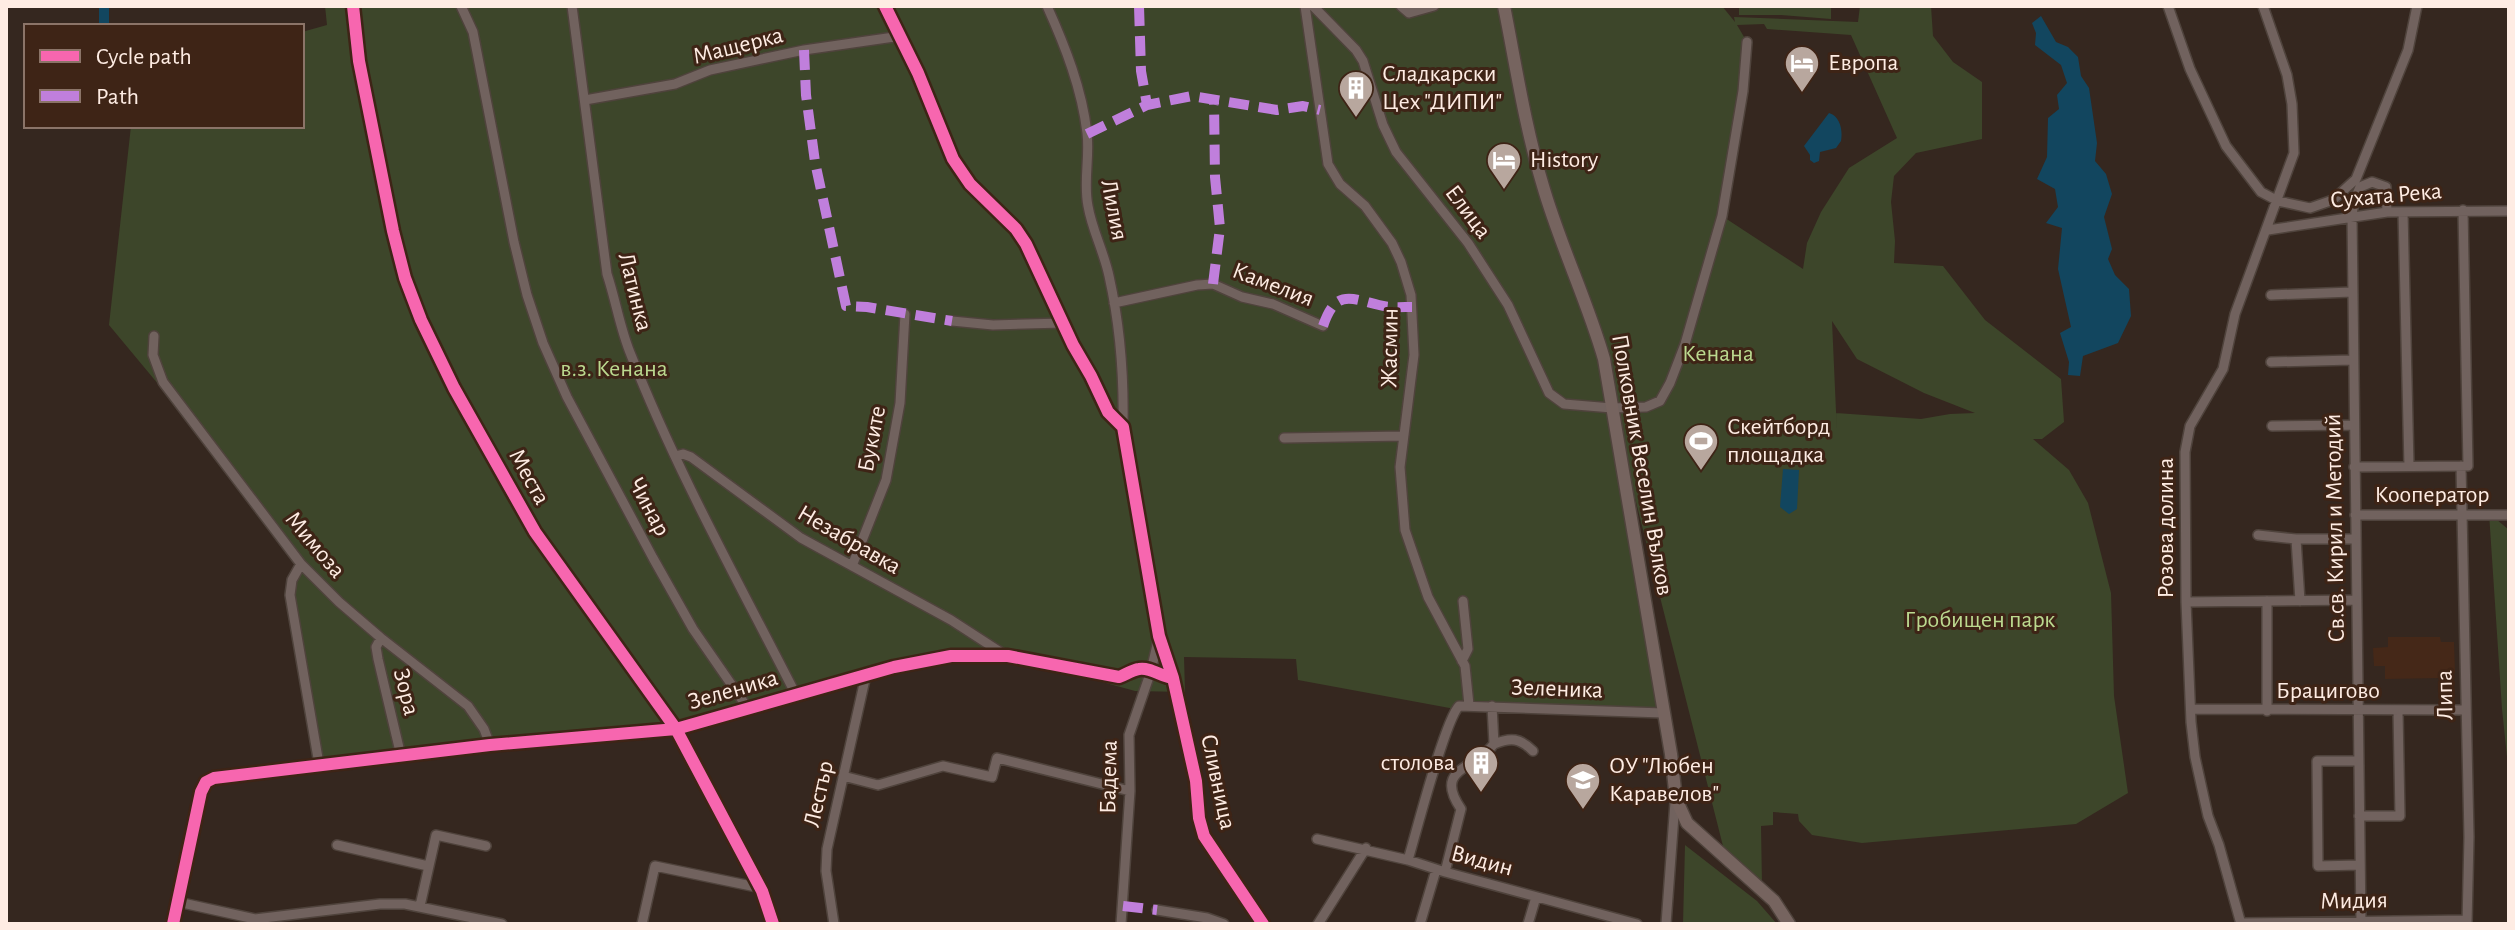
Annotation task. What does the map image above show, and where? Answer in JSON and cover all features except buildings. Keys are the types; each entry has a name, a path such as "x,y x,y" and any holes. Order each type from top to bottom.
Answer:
{"main road":[{"name":"Полковник Веселин Вълков","path":"1504,6 1536,162 1604,359 1676,799"},
{"path":"1676,799 1683,817 1694,832 1761,889 1789,924"}],"street":[{"name":"Места","path":"353,6 359,61 393,231 405,278 421,320 454,388 535,532 676,729 761,888 773,924"},
{"name":"Чинар","path":"461,6 473,32 507,213 532,313 567,397 653,558 693,629 749,710"},
{"name":"Латинка","path":"572,6 607,274 617,315 630,354 675,456 796,695"},
{"path":"885,6 901,36 953,159 970,184 1021,236 1108,412 1123,427"},
{"name":"Лилия","path":"1047,6 1066,51 1087,134 1085,190 1114,303 1124,396 1123,427 1159,636"},
{"name":"Жасмин","path":"1305,6 1328,164 1340,184 1365,206 1392,243 1411,295 1414,355 1400,467 1405,530 1428,597 1468,677 1469,705"},
{"name":"Елица","path":"1313,6 1363,61 1383,125 1396,152 1454,224 1508,305 1527,340 1549,393 1564,404 1612,408 1646,407 1660,401 1685,344 1722,216 1743,91 1747,42"},
{"path":"1401,6 1409,13 1434,6"},
{"path":"2168,6 2191,70 2226,146 2261,192 2278,201 2310,208 2333,200 2358,183 2372,182 2386,187 2387,212"},
{"name":"Розова долина","path":"2241,924 2208,816 2195,757 2186,602 2185,452 2190,426 2223,369 2235,314 2294,153 2287,75 2263,6"},
{"name":"Св.св. Кирил и Методий","path":"2361,923 2352,216 2358,183 2408,50 2417,6"},
{"name":"Мащерка","path":"585,100 675,84 710,70 804,50 901,36"},
{"name":"Липа","path":"2463,210 2464,466 2461,513 2469,837 2467,922"},
{"name":"Сухата Река","path":"2268,230 2387,212 2509,211"},
{"path":"2403,212 2409,466"},
{"name":"Камелия","path":"1114,303 1213,284 1242,297 1273,304 1323,326"},
{"path":"2271,295 2352,292"},
{"name":"Буките","path":"852,566 886,480 900,403 905,314"},
{"path":"952,321 993,325 1063,323"},
{"name":"Мимоза","path":"154,336 153,355 163,382 301,564 381,638 468,706 484,729 490,745"},
{"path":"2271,362 2352,360"},
{"path":"2272,426 2354,425"},
{"path":"1284,438 1403,436"},
{"name":"Незабравка","path":"675,456 683,454 691,457 801,538 951,620 1008,656"},
{"path":"2354,467 2464,466"},
{"name":"Кооператор","path":"2355,515 2509,515"},
{"name":"Кооператор","path":"2258,535 2296,539 2356,539"},
{"path":"2296,539 2300,601"},
{"path":"301,564 292,580 290,595 319,764"},
{"path":"2186,602 2357,600"},
{"path":"1462,661 1468,649 1463,601"},
{"path":"2267,601 2267,711"},
{"name":"Бадема","path":"1121,924 1130,791 1129,735 1151,671 1159,636"},
{"name":"Сливница","path":"1159,636 1173,678 1196,781 1204,836 1263,924"},
{"name":"Зора","path":"381,638 376,647 378,659 401,756"},
{"name":"Зеленика","path":"178,902 201,792 206,782 214,778 490,745 676,729 866,675 951,656 1008,656 1119,677 1140,668 1173,678"},
{"name":"Лестър","path":"834,924 825,861 866,675"},
{"name":"Зеленика","path":"1469,705 1663,713"},
{"path":"1408,860 1453,714 1459,706 1469,705"},
{"path":"1492,706 1494,744"},
{"name":"Брацигово","path":"2191,709 2465,710"},
{"path":"2359,816 2400,816 2398,711"},
{"path":"1420,924 1461,809 1451,794 1451,781 1459,770 1494,744 1508,738 1523,742 1533,751"},
{"path":"843,776 878,785 943,766 992,777 997,758 1130,791"},
{"path":"2358,761 2317,761 2318,866 2359,865"},
{"path":"1666,924 1676,799"},
{"path":"420,906 436,835 486,846"},
{"name":"Видин","path":"1317,839 1366,848 1637,924"},
{"path":"337,845 428,866"},
{"path":"1318,924 1366,848"},
{"path":"642,924 655,866 761,888"},
{"path":"1528,924 1536,897"},
{"path":"173,924 178,902 255,919 380,904 420,906 502,924"},
{"path":"1157,910 1224,924"},
{"name":"Мидия","path":"2241,924 2467,922"}],"shaded area":[{"path":"2388,637 2440,637 2441,642 2454,642 2455,673 2441,673 2441,678 2385,679 2385,666 2374,666 2373,648 2388,647"}],"green space":[{"name":"в.з. Кенана","path":"325,6 1722,6 1735,22 1734,17 1858,22 1860,6 1931,6 1933,36 1953,62 1982,82 1982,139 1916,153 1894,176 1891,202 1894,263 1943,266 1985,320 2061,379 2064,422 2042,439 2033,439 2069,470 2088,503 2111,593 2114,696 2128,793 2076,824 1862,843 1812,835 1799,821 1798,814 1773,812 1773,825 1761,826 1762,885 1724,850 1616,423 1663,713 1455,709 1298,680 1296,659 1184,657 1185,692 1135,691 1008,656 951,656 676,729 319,764 286,592 301,556 109,325 131,128 304,128 304,31 327,25","holes":["1764,24 1767,29 1851,35 1897,138 1849,168 1821,212 1807,243 1803,269 1722,216 1747,42 1737,25","1832,321 1857,359 1924,393 1975,413 1921,419 1836,413"]},
{"path":"1739,6 1831,6 1831,19 1739,15"},
{"path":"2489,513 2509,530 2509,776 2502,709"},
{"path":"1685,845 1757,901 1777,924 1683,924"}],"water":[{"path":"2041,16 2056,42 2068,47 2078,57 2081,76 2089,88 2097,143 2095,161 2106,174 2112,194 2104,217 2112,249 2108,259 2115,275 2129,289 2131,316 2118,343 2083,356 2080,376 2068,375 2069,362 2060,333 2071,327 2058,269 2062,228 2046,223 2058,207 2055,189 2037,179 2047,157 2048,118 2059,109 2057,95 2067,83 2061,65 2035,45 2036,33 2032,23"},
{"path":"1829,113 1840,124 1841,141 1836,148 1820,152 1819,161 1814,163 1804,146"},
{"path":"1783,469 1799,470 1797,509 1789,514 1780,507"}],"waterway":[{"path":"104,6 104,24"}],"marked path":[{"path":"1139,6 1141,71 1147,105"},
{"path":"804,50 806,95 815,162 846,306 952,321"},
{"path":"1087,134 1147,105 1192,96 1277,110 1303,106 1320,110"},
{"path":"1213,284 1220,228 1215,177 1214,101"},
{"path":"1323,326 1333,306 1345,299 1387,307 1412,307"},
{"path":"1123,906 1157,910"}],"cycle path":[{"path":"353,6 359,61 393,231 405,278 421,320 454,388 535,532 676,729 762,891 773,924"},
{"path":"885,6 918,73 953,159 970,184 1016,229 1026,244 1108,412 1123,427 1159,636 1173,678 1196,781 1204,836 1263,924"},
{"path":"173,924 201,792 206,782 214,778 490,745 676,729 894,667 951,656 1008,656 1119,677 1143,669 1173,678"}],"place":[{"name":"Европа","path":"1802,94"},
{"name":"Сладкарски Цех \"ДИПИ\"","path":"1356,119"},
{"name":"History","path":"1504,191"},
{"name":"Скейтборд площадка","path":"1701,472"},
{"name":"столова","path":"1481,794"},
{"name":"ОУ \"Любен Каравелов\"","path":"1583,811"}],"park label":[{"name":"Кенана","path":"1718,354"},
{"name":"Гробищен парк","path":"1980,620"}]}
